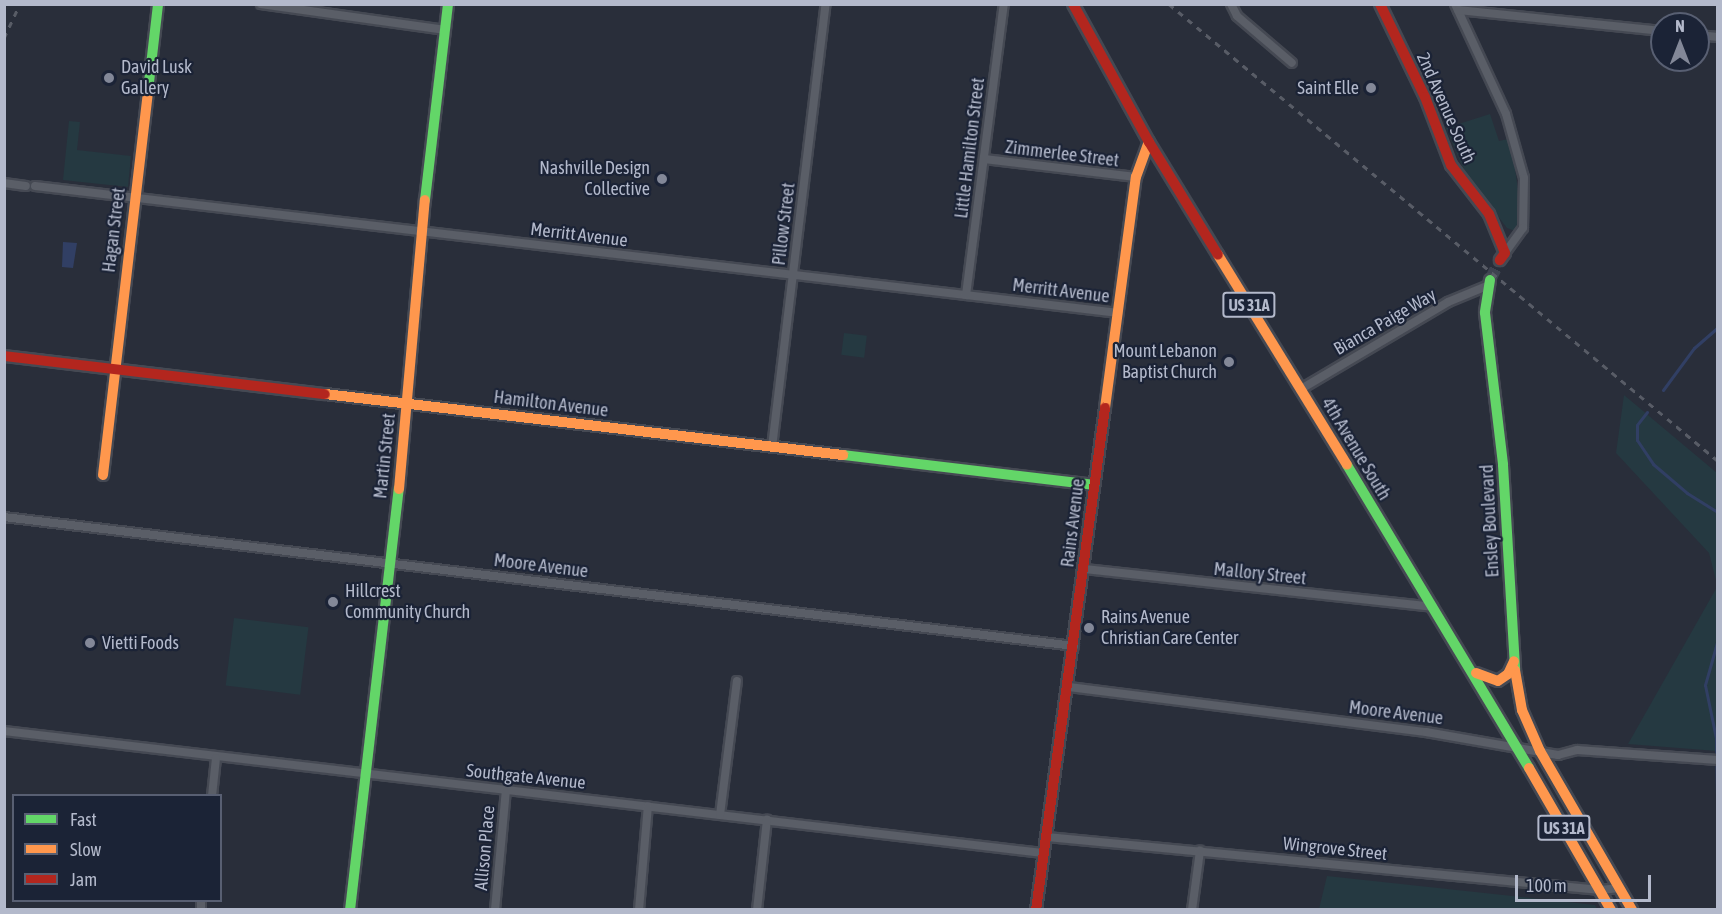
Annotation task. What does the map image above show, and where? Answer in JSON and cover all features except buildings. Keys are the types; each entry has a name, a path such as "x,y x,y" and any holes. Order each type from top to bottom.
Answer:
{"street":[{"name":"Hagan Street","path":"103,475 158,4"},
{"path":"261,4 445,30"},
{"name":"Martin Street","path":"350,909 363,776 390,562 422,232 448,4"},
{"name":"Pillow Street","path":"772,447 826,4"},
{"name":"Little Hamilton Street","path":"966,295 1004,4"},
{"name":"4th Avenue South","path":"1073,4 1149,142 1475,673 1611,909"},
{"path":"1231,4 1237,16 1292,63"},
{"name":"2nd Avenue South","path":"1380,4 1425,97 1451,165 1470,194 1489,214 1502,256"},
{"path":"1456,8 1506,114 1524,178 1523,228 1502,256"},
{"path":"1456,8 1650,31"},
{"name":"Rains Avenue","path":"1036,909 1069,687 1136,177 1149,142"},
{"name":"Zimmerlee Street","path":"984,159 1136,177"},
{"name":"Merritt Avenue","path":"4,183 1119,313"},
{"name":"Bianca Paige Way","path":"1300,389 1448,302 1488,283"},
{"name":"Ensley Boulevard","path":"1488,283 1485,313 1503,465 1514,661 1522,710 1540,751"},
{"name":"Hamilton Avenue","path":"4,356 116,367 406,404 1094,485"},
{"name":"Moore Avenue","path":"4,517 1074,646"},
{"name":"Mallory Street","path":"1084,569 1433,607"},
{"path":"1475,673 1498,681 1509,674 1514,661"},
{"path":"720,815 737,681"},
{"name":"Moore Avenue","path":"1069,687 1517,746 1558,755 1577,750 1715,760"},
{"name":"Southgate Avenue","path":"4,731 363,776 648,806 1043,853"},
{"name":"US 31A","path":"1540,751 1632,909"},
{"path":"212,794 216,758"},
{"name":"Allison Place","path":"495,909 506,790"},
{"path":"639,909 648,806"},
{"path":"757,909 767,820"},
{"name":"Wingrove Street","path":"1047,837 1600,890 1620,888"},
{"path":"1192,909 1200,851"}],"shaded area":[{"path":"1490,114 1499,141 1508,139 1514,161 1521,212 1515,231 1507,228 1465,173 1446,128"},
{"path":"69,121 80,122 77,150 131,156 128,187 63,180"},
{"path":"844,333 867,336 864,358 841,355"},
{"path":"1624,395 1717,473 1717,584 1709,553 1616,453"},
{"path":"1717,587 1717,751 1628,744"},
{"name":"Hillcrest Community Church","path":"234,618 308,627 300,695 226,685"},
{"path":"1327,876 1595,905 1597,909 1319,909"}],"water":[{"path":"63,242 77,243 73,268 62,267"}],"waterway":[{"path":"1663,390 1694,348 1718,327"},
{"path":"1647,412 1637,425 1637,440 1653,464 1687,493 1718,512"},
{"path":"1718,639 1705,685 1716,738 1718,854"}],"tunnel":[{"path":"1490,280 1500,260"}],"railway":[{"path":"4,38 20,4"},
{"path":"1169,4 1718,461"}],"traffic: fast":[{"path":"148,91 158,4"},
{"path":"425,200 448,4"},
{"path":"1490,280 1485,313 1503,465 1515,670"},
{"path":"843,455 1094,485"},
{"path":"1347,465 1529,768"},
{"path":"350,910 399,489"}],"traffic: slow":[{"path":"103,475 148,91"},
{"path":"1105,408 1136,177 1149,142"},
{"path":"399,489 425,200"},
{"path":"1218,255 1347,465"},
{"path":"325,394 843,455"},
{"path":"1476,673 1498,681 1508,674 1514,661"},
{"path":"1515,670 1522,710 1540,751 1632,910"},
{"path":"1529,768 1611,910"}],"traffic: jam":[{"path":"1073,4 1149,142 1218,255"},
{"path":"1380,4 1425,97 1451,165 1489,214 1505,253 1500,260"},
{"path":"4,356 325,394"},
{"path":"1036,910 1105,408"}],"place":[{"name":"David Lusk Gallery","path":"109,78"},
{"name":"Saint Elle","path":"1371,88"},
{"name":"Nashville Design Collective","path":"662,179"},
{"name":"Mount Lebanon Baptist Church","path":"1229,362"},
{"name":"Hillcrest Community Church","path":"333,602"},
{"name":"Rains Avenue Christian Care Center","path":"1089,628"},
{"name":"Vietti Foods","path":"90,643"}]}
